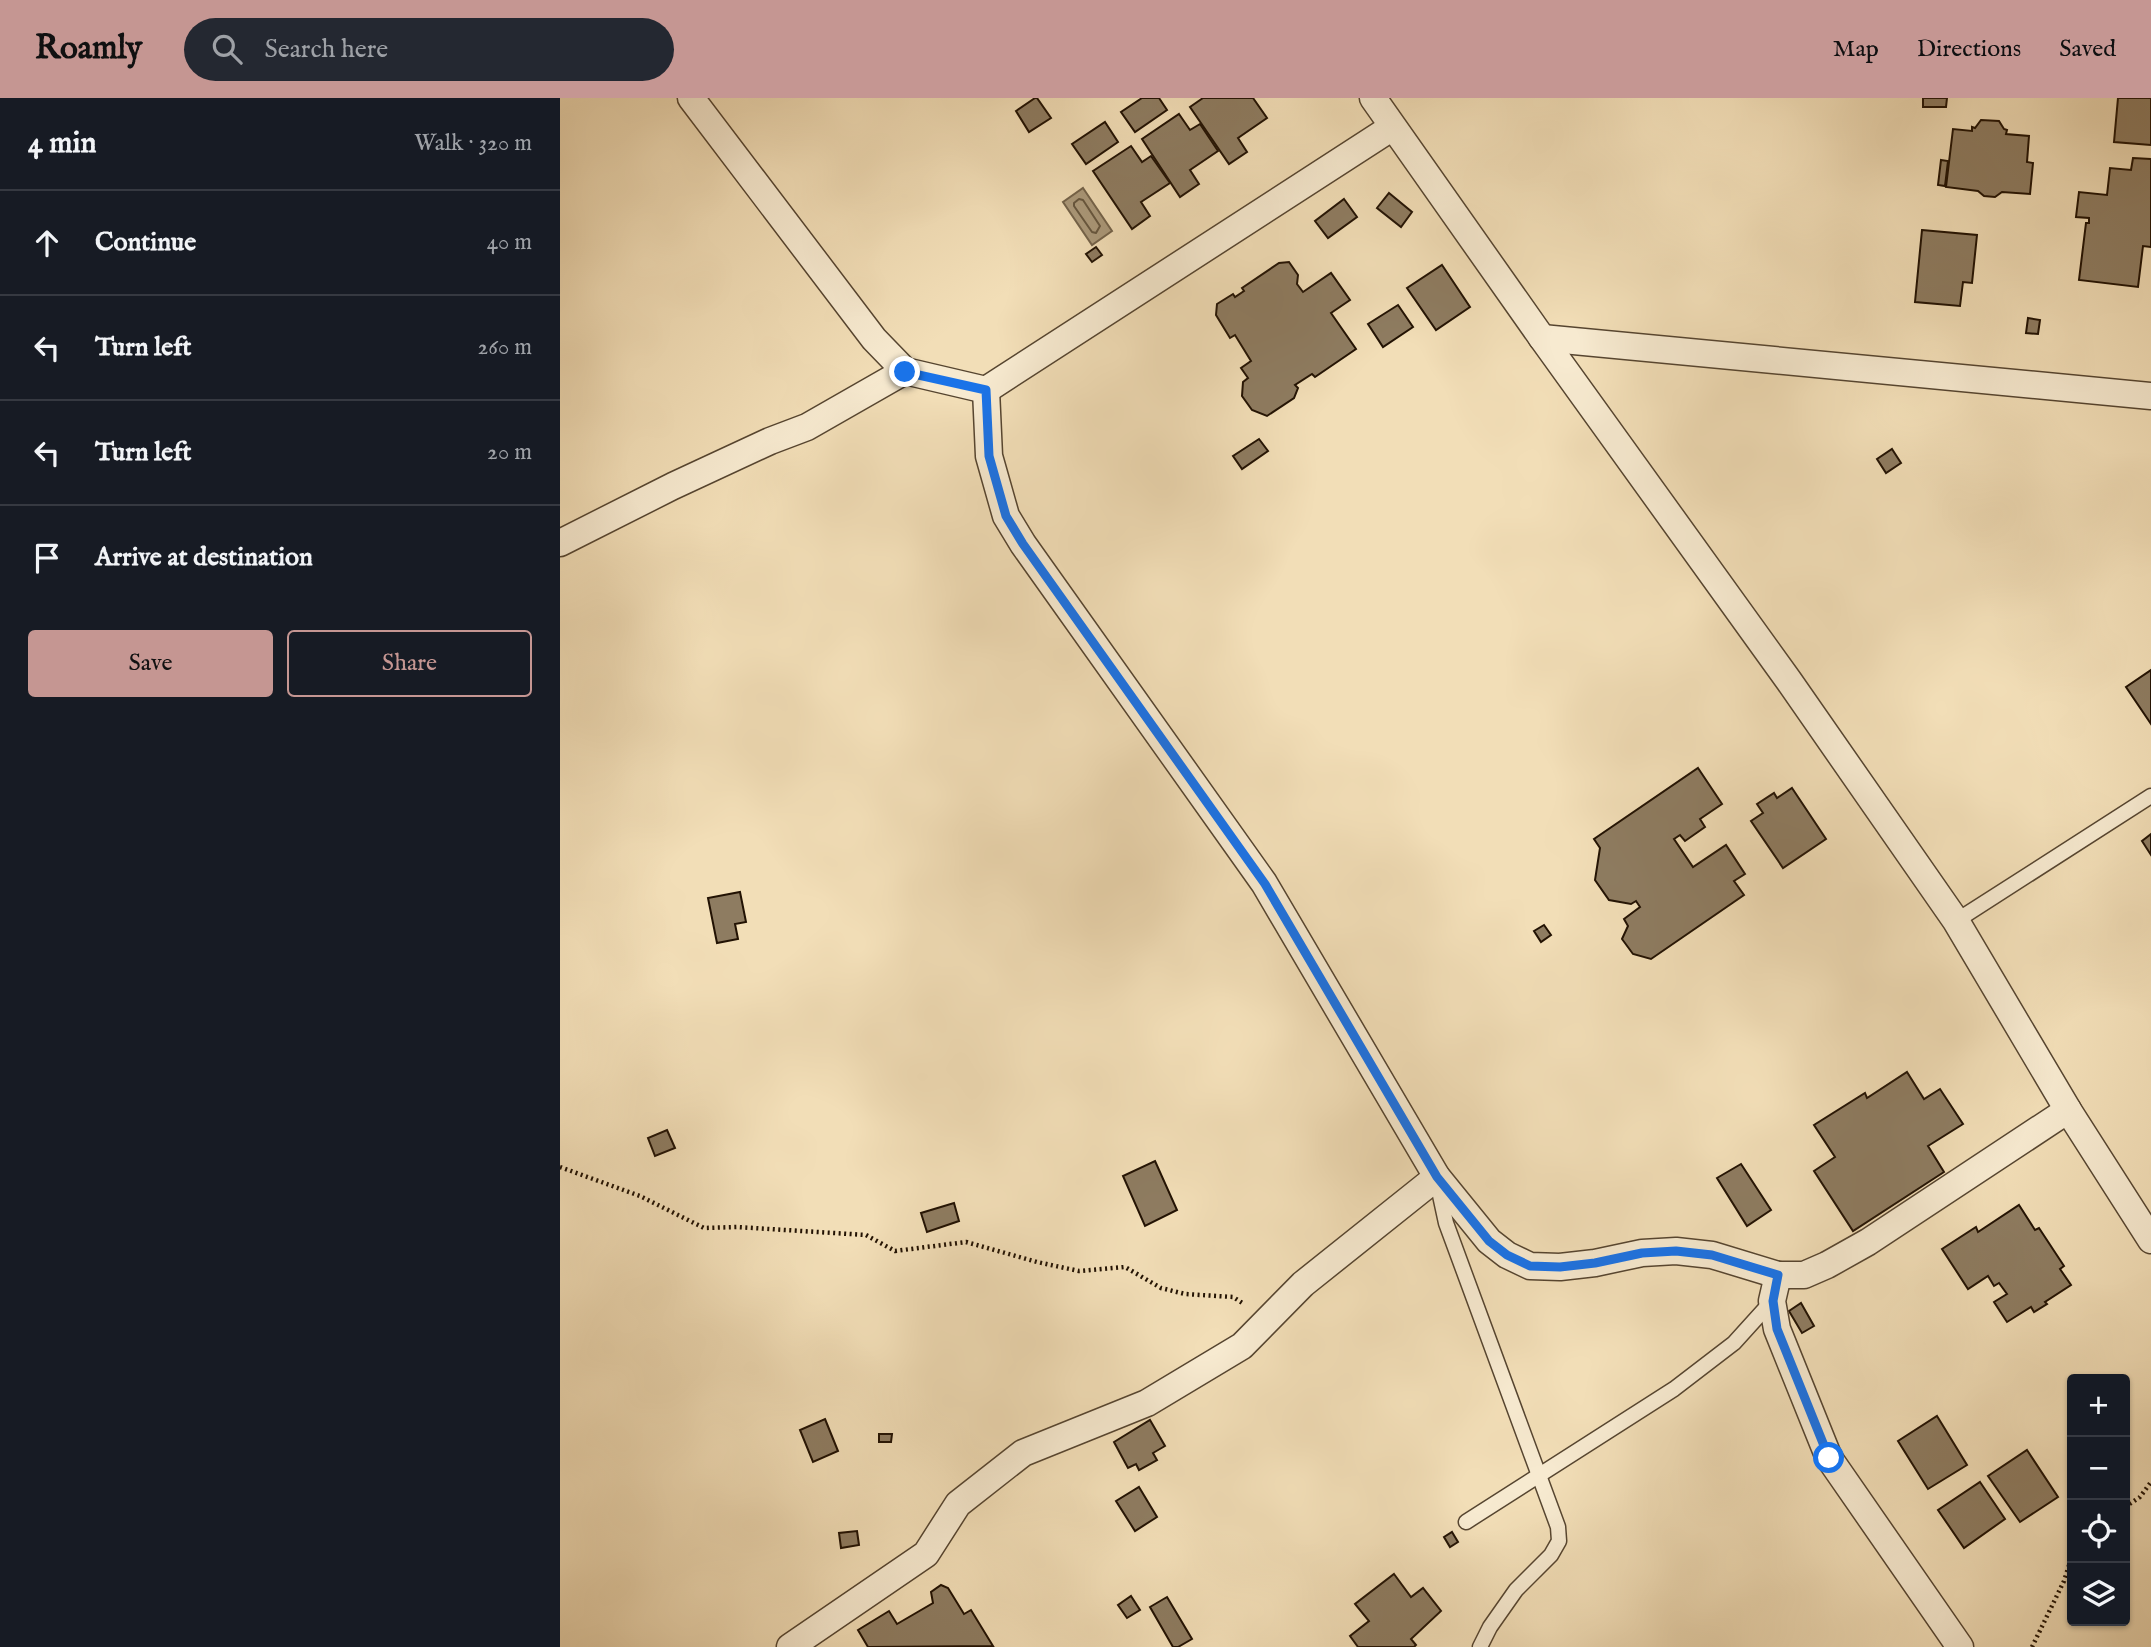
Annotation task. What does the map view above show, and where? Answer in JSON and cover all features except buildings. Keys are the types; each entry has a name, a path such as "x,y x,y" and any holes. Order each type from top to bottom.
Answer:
{"street":[{"path":"691,98 874,339 905,372 986,390"},
{"path":"1373,98 1391,128 1789,681 1956,921 2068,1110 2151,1240"},
{"path":"986,390 1391,128"},
{"path":"1542,338 2151,396"},
{"path":"560,542 684,480 807,427 905,372"},
{"path":"986,390 989,456 1006,516 1023,544 1265,884 1437,1177 1489,1241 1507,1255 1530,1266 1560,1267 1595,1263 1642,1253 1676,1251 1712,1255 1775,1288"},
{"path":"1775,1288 1827,1265 1868,1242 2068,1110"},
{"path":"790,1647 926,1554 958,1504 1023,1453 1147,1402 1242,1346 1303,1284 1437,1177"},
{"path":"1775,1288 1777,1329 1829,1458 1960,1647"}],"lane":[{"path":"1956,921 2151,796"},
{"path":"1437,1177 1446,1223 1558,1527 1559,1541 1551,1555 1516,1590 1490,1627 1480,1647"},
{"path":"1466,1522 1674,1389 1714,1359 1734,1343 1775,1288"}],"path":[{"path":"560,1167 640,1196 704,1228 737,1227 866,1234 895,1251 966,1242 1037,1262 1079,1270 1125,1267 1161,1288 1185,1294 1233,1297 1269,1319"},
{"path":"2130,1504 2140,1497 2151,1482"},
{"path":"2032,1647 2064,1581 2070,1563"}],"water":[{"path":"1083,188 1112,231 1092,245 1063,202"}],"route":[{"path":"905,372 986,390 989,456 1006,516 1023,544 1265,884 1437,1177 1489,1241 1507,1255 1530,1266 1560,1267 1642,1253 1676,1251 1712,1255 1778,1275 1773,1301 1777,1329 1829,1458"}]}
